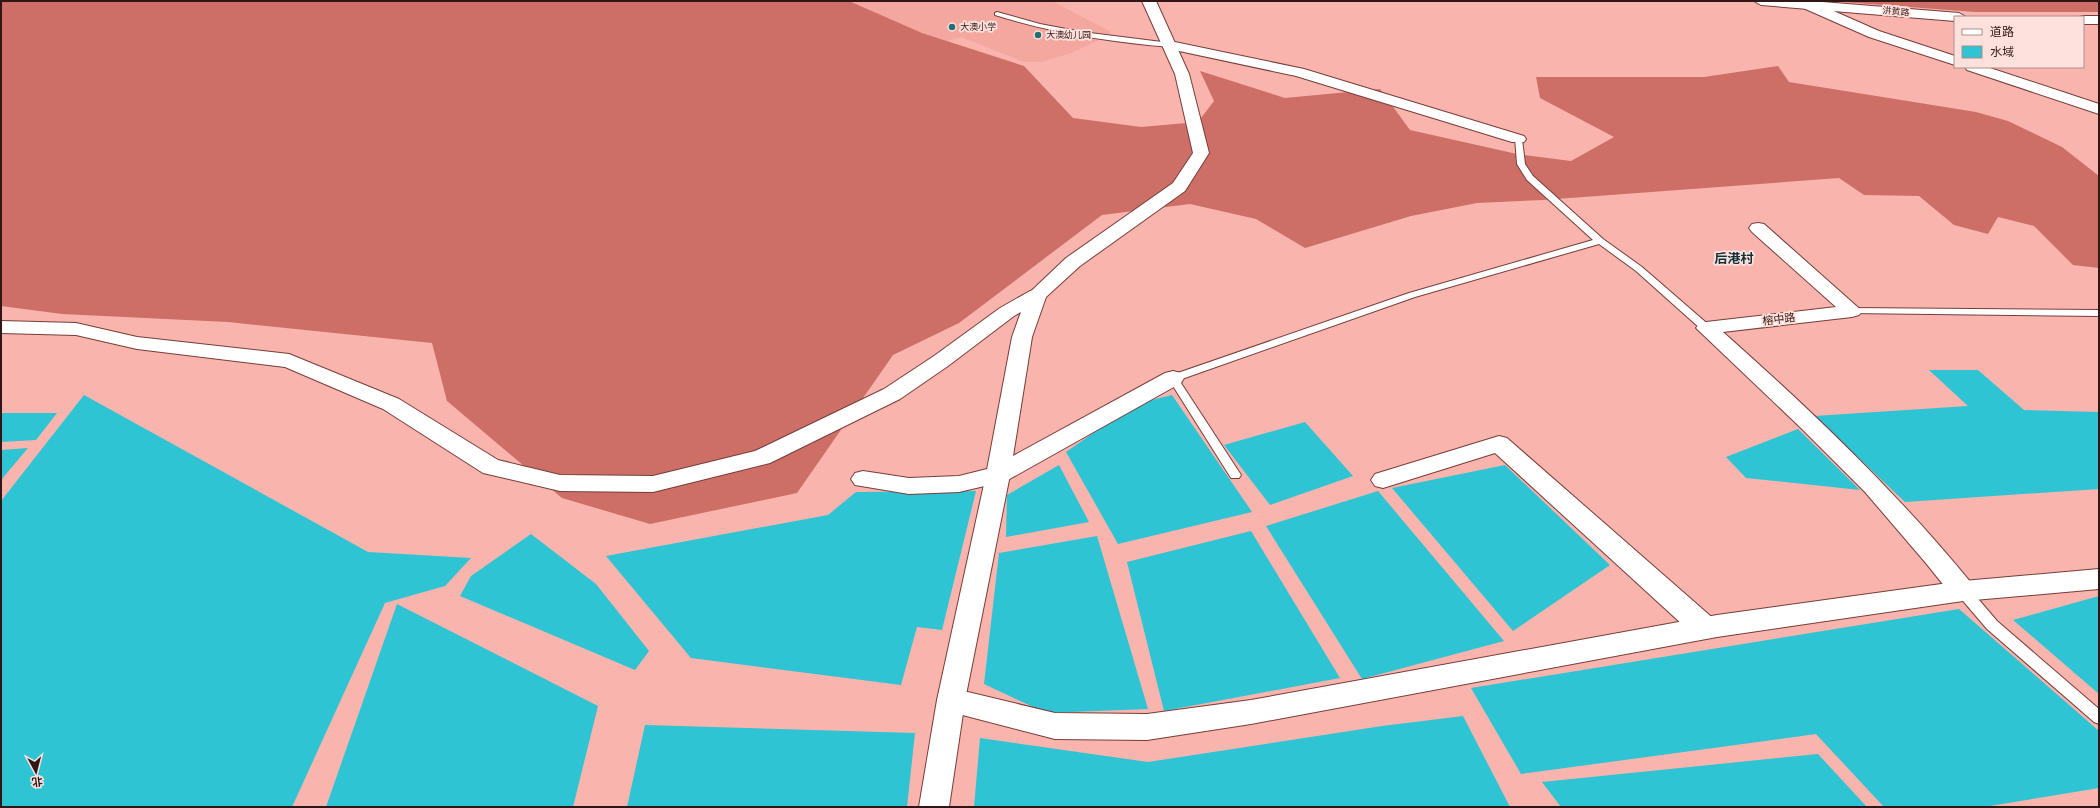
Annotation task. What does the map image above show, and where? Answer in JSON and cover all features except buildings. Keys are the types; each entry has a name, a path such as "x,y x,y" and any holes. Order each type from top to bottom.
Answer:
{"street":[{"path":"1,327 76,329 138,344 289,361 391,404 491,467 560,483 653,484 762,457 892,394 1007,312 1038,295 1073,262 1179,187 1200,153 1182,74 1149,1"},
{"name":"汫黄路","path":"1762,1 1954,17"},
{"path":"1806,4 1874,34 1954,61"},
{"path":"2084,20 2099,20"},
{"path":"1170,45 1299,72 1518,139"},
{"path":"1975,68 2099,109"},
{"path":"1758,228 1852,311"},
{"path":"934,807 951,700 998,475 1022,337 1038,295"},
{"name":"榕中路","path":"1706,328 1852,311"},
{"path":"1706,328 1796,409 1883,496 1935,554 1963,591"},
{"path":"863,479 909,486 959,484 998,475 1173,378"},
{"path":"1383,480 1499,444 1705,628"},
{"path":"951,700 1055,726 1147,727 1251,712 1705,628 1963,591 2099,579"}],"lane":[{"path":"997,14 1045,28 1120,41 1170,45"},
{"path":"1518,139 1521,164 1530,178 1600,241 1639,269 1706,328"},
{"path":"1235,475 1173,378 1412,295 1600,241"},
{"path":"1852,311 2099,314"},
{"path":"1963,591 1992,625 2099,718"}],"shaded area":[{"path":"1,1 849,1 922,33 1024,66 1073,118 1141,127 1198,122 1214,101 1200,71 1285,98 1380,89 1410,130 1517,154 1571,161 1614,137 1540,98 1536,77 1704,77 1778,66 1789,82 1976,112 2008,121 2062,147 2099,176 2099,268 2073,265 2034,226 1998,217 1988,234 1954,225 1919,196 1864,195 1839,178 1543,200 1477,203 1411,216 1305,248 1256,219 1190,204 1102,215 959,323 893,355 797,493 650,524 562,498 447,401 432,343 228,322 62,314 1,306"},
{"path":"849,1 1052,1 1111,32 1097,41 1071,53 1042,62 1024,62 961,37 948,41 922,33"},
{"path":"1830,1 2099,1 2099,12 1975,12"}],"water":[{"path":"1929,370 1978,370 2024,410 2099,412 2099,489 1905,502 1814,416 1968,406"},
{"path":"84,395 368,552 471,558 445,586 385,603 292,807 1,807 1,501"},
{"path":"1172,395 1252,512 1118,544 1066,452 1135,404"},
{"path":"1,413 57,413 36,440 1,442"},
{"path":"1305,422 1353,476 1270,505 1224,445"},
{"path":"1798,429 1860,490 1746,478 1726,457"},
{"path":"28,448 1,480 1,450"},
{"path":"1059,465 1089,522 1006,537 1007,495"},
{"path":"1505,465 1610,565 1513,631 1392,488"},
{"path":"976,491 942,630 917,627 901,685 691,658 606,556 828,515 856,492"},
{"path":"1378,491 1504,641 1362,679 1266,526"},
{"path":"1251,531 1340,678 1164,711 1127,562"},
{"path":"531,534 596,584 649,651 635,670 460,596 471,576"},
{"path":"1097,536 1148,709 1046,713 984,684 999,553"},
{"path":"2099,596 2099,694 2013,620"},
{"path":"397,604 598,706 573,807 326,807"},
{"path":"1959,609 2099,731 2099,788 1984,807 1884,807 1816,734 1521,774 1471,688"},
{"path":"1463,716 1510,807 974,807 980,738 1148,762 1382,726"},
{"path":"645,725 915,733 907,807 627,807"},
{"path":"1818,754 1867,807 1561,807 1542,782"}],"place":[{"name":"大澳小学","path":"952,27"},
{"name":"大澳幼儿园","path":"1038,35"}],"district":[{"name":"后港村","path":"1734,260"}]}
